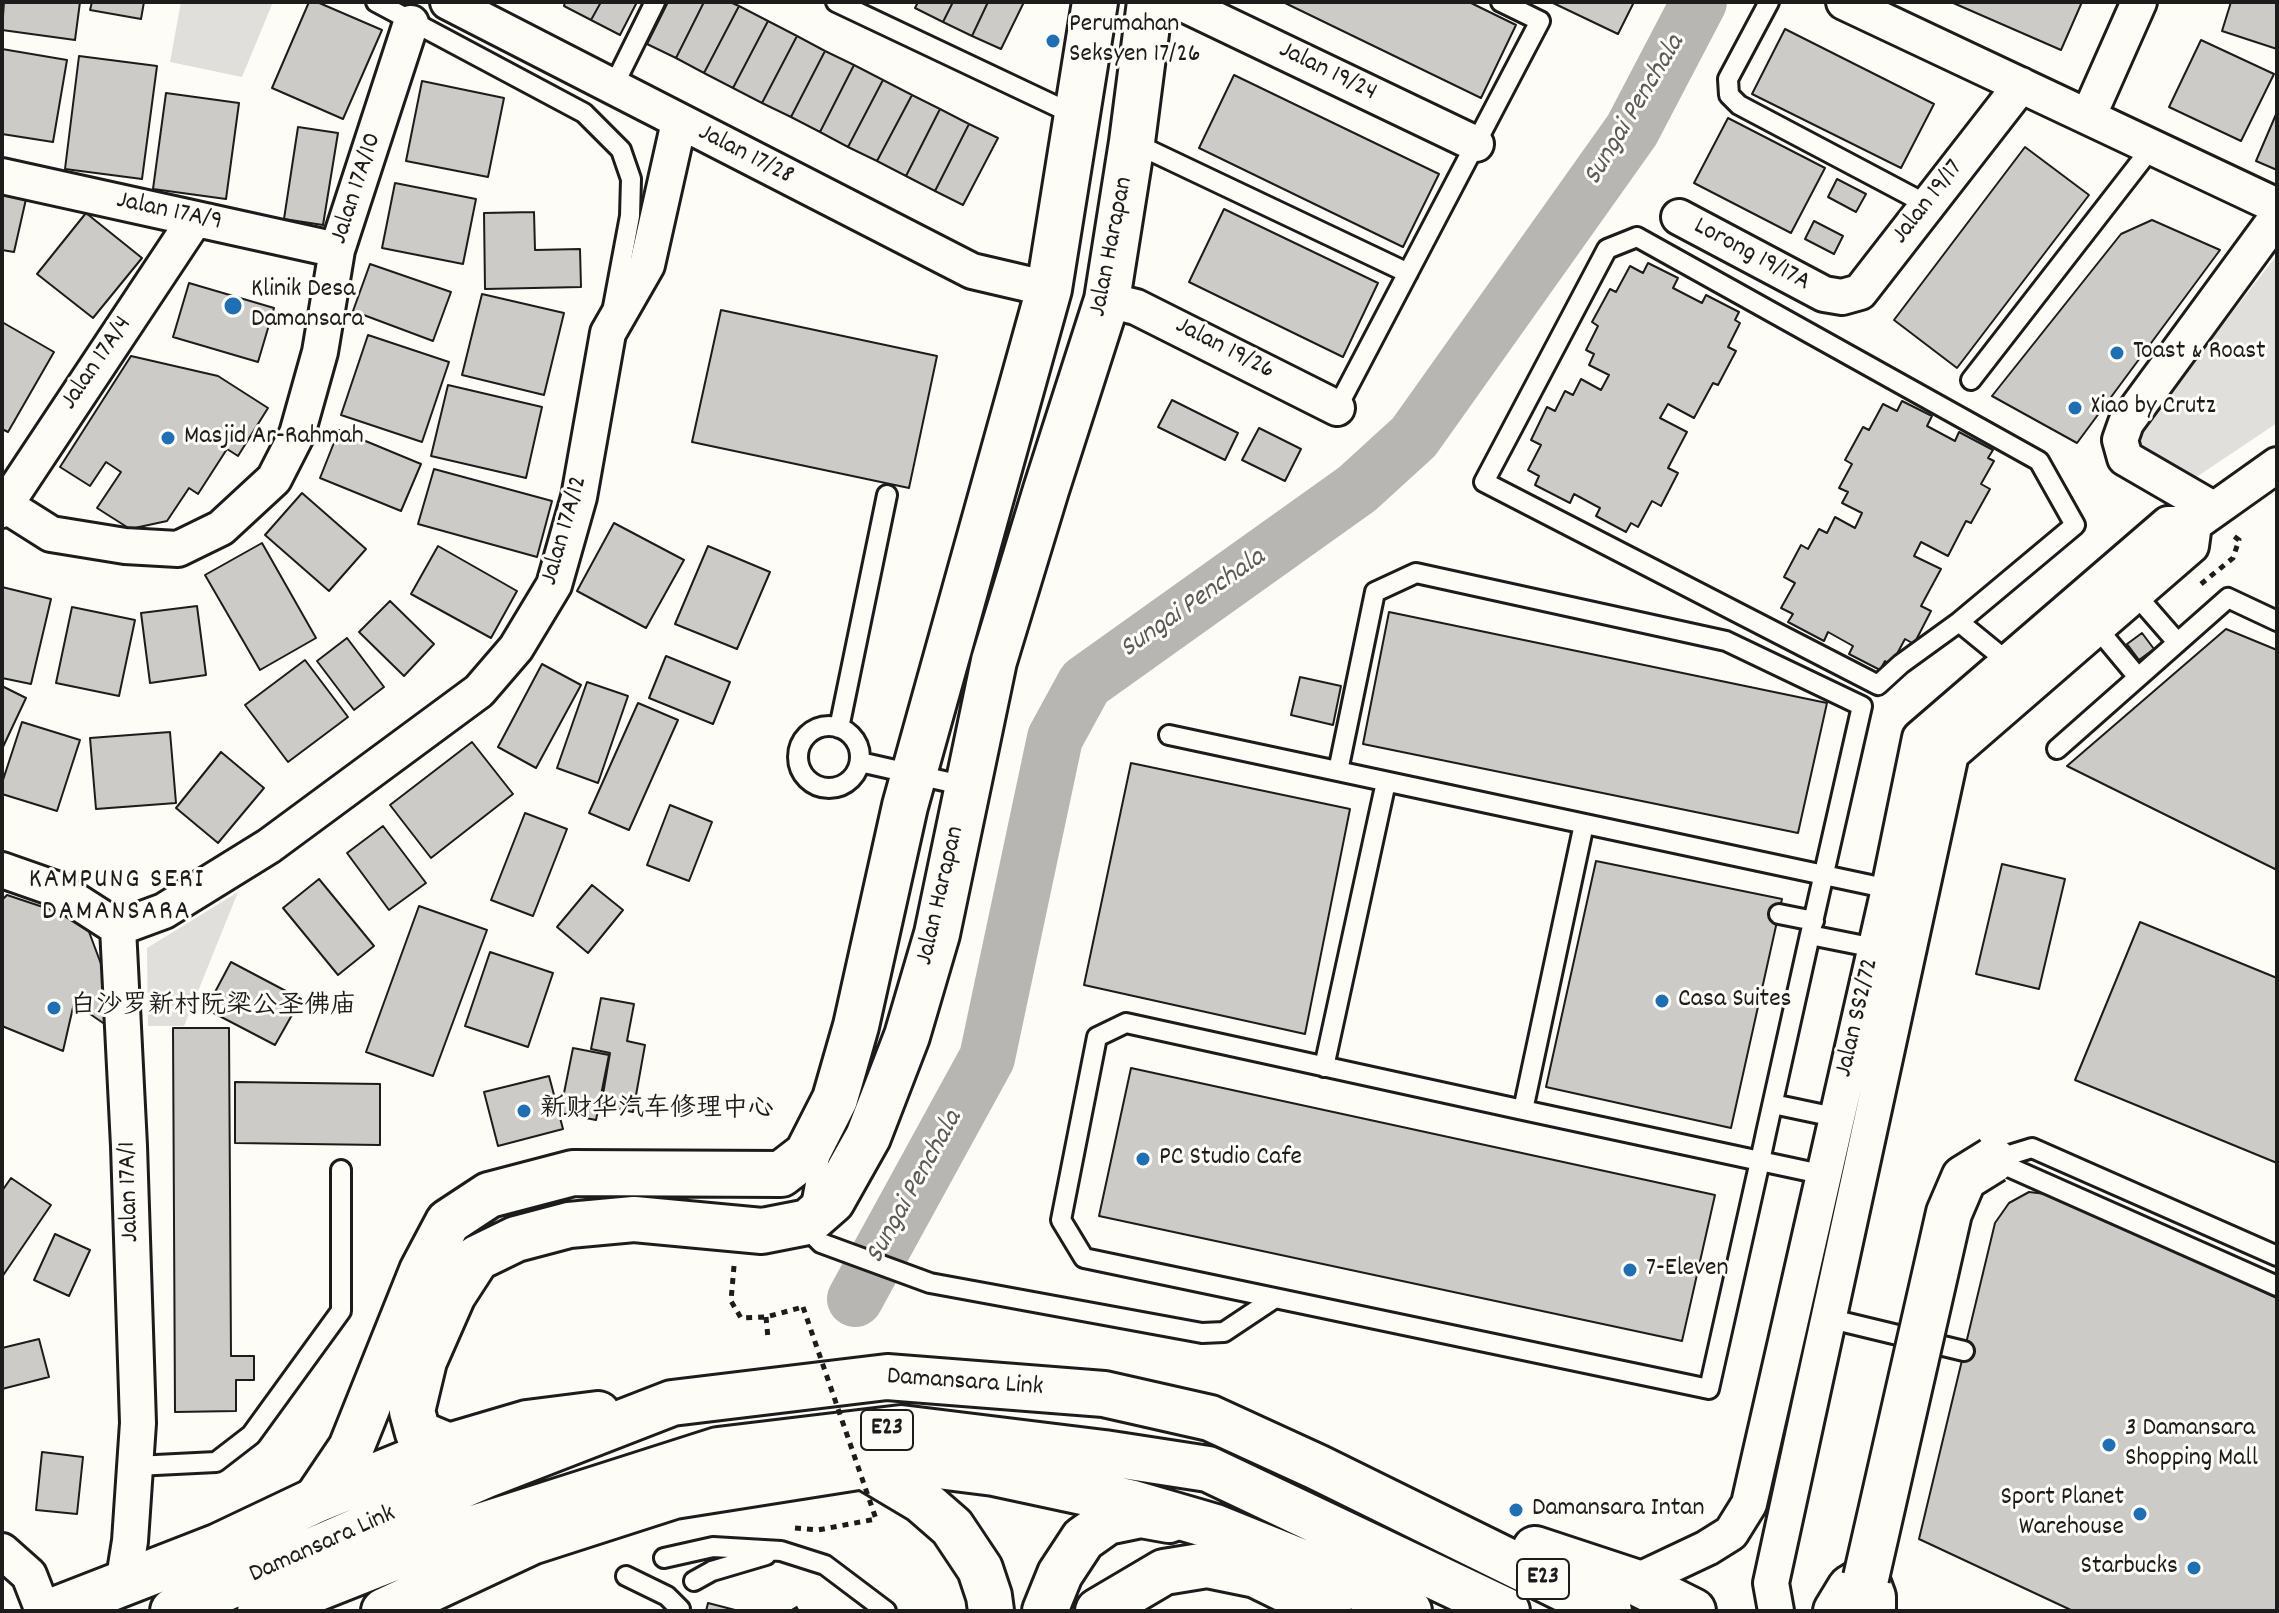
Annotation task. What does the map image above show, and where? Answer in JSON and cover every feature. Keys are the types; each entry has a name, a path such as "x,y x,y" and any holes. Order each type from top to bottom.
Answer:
{"main road":[{"name":"Jalan Harapan","path":"316,1500 351,1448 422,1271 448,1222 489,1195 573,1173 781,1174 807,1154 835,1099 856,1026 914,774 1049,289 1095,2"},
{"name":"Jalan Harapan","path":"808,1222 832,1201 849,1173 885,1097 907,1036 937,934 994,661 1107,300 1150,2"},
{"path":"1836,1611 1850,1588 1869,1594 1949,1213 1964,1178 1993,1160"},
{"path":"449,1446 418,1433 412,1411 424,1361 453,1295 477,1258 516,1239 569,1225 634,1219 762,1231 808,1222"},
{"name":"Damansara Link","path":"173,1611 484,1476 672,1403 887,1377 1104,1394 1210,1418 1317,1467 1477,1547 1518,1544 1622,1597"},
{"path":"52,1611 219,1546 316,1500 449,1446 527,1423 672,1403"},
{"name":"Damansara Link","path":"260,1611 449,1536 718,1450 901,1428 1208,1469 1507,1611"},
{"path":"384,1611 531,1542 674,1496 864,1466 930,1465 994,1473 1129,1502 1215,1527 1314,1567 1409,1611"},
{"path":"864,1466 921,1500 952,1527 980,1569 991,1611"},
{"path":"1045,1611 1060,1574 1083,1539 1107,1522 1141,1515 1215,1527"},
{"path":"1098,1611 1164,1572 1207,1565 1256,1575 1329,1611"},
{"path":"1622,1597 1693,1611"}],"street":[{"name":"Jalan 17/28","path":"448,2 972,271 1049,289"},
{"name":"Jalan 19/24","path":"1179,2 1476,144"},
{"path":"1844,2 2277,206"},
{"path":"2088,117 2139,2"},
{"name":"Jalan 17A/10","path":"7,494 51,534 125,546 178,549 221,528 274,479 297,434 320,352 337,250 411,23"},
{"name":"Jalan 19/17","path":"1824,294 1842,297 1860,292 2021,85"},
{"name":"Jalan 17A/12","path":"118,928 164,911 269,846 479,691 516,648 554,585 579,497 608,333 647,265 679,122"},
{"name":"Jalan 17A/9","path":"2,176 337,250"},
{"name":"Lorong 19/17A","path":"1679,217 1824,294"},
{"path":"2277,217 2126,423 2120,440 2125,458 2203,516 2277,465"},
{"name":"Jalan 17A/4","path":"7,494 195,219"},
{"name":"Jalan 19/26","path":"1107,300 1136,307 1337,408"},
{"name":"Jalan SS2/72","path":"1776,1611 1771,1583 1871,1125 1905,892 1920,738 2097,628 2168,524 2203,516"},
{"name":"Jalan SS2/72","path":"2020,674 2125,583"},
{"path":"2,870 59,890 118,928"},
{"name":"Jalan SS2/72","path":"1622,1597 1731,1533 1749,1504 1875,948 1905,892"},
{"name":"Jalan 17A/1","path":"118,928 130,1162 138,1423 130,1541 123,1585"},
{"path":"2,1551 29,1575 43,1611"}],"lane":[{"path":"376,2 584,113 621,150 631,179 630,216 608,333"},
{"path":"613,87 655,2"},
{"path":"836,2 1077,116"},
{"path":"1337,408 1540,21 1501,2"},
{"path":"1769,2 1728,79 1729,95 1739,105 1928,205"},
{"path":"1132,142 1408,273"},
{"path":"1971,380 2152,147"},
{"path":"1637,237 2039,461 2075,525 1959,622 1901,664 1878,685 1484,482 1607,249 1637,237"},
{"path":"839,728 887,495"},
{"path":"1338,771 1375,592 1416,573 1726,641 1862,706 1812,928 1773,1104 1760,1161 1709,1389 1084,1258 1061,1220 1097,1037 1126,1023 1324,1067 1760,1161 1824,1175 1858,1182"},
{"path":"2125,583 2177,642"},
{"path":"2057,749 2228,598 2277,621"},
{"path":"1959,622 2020,674"},
{"path":"2097,628 2137,676"},
{"path":"829,726 849,733 860,752 860,762 850,780 841,786 822,787 806,777 798,759 803,741 829,726"},
{"path":"1169,735 1905,892"},
{"path":"860,762 966,786"},
{"path":"1324,1067 1386,782"},
{"path":"1523,1110 1584,824"},
{"path":"1779,914 1875,948"},
{"path":"835,1099 819,1158 808,1222 812,1234 821,1243 930,1283 1202,1333 1224,1332 1275,1298"},
{"path":"1773,1104 1871,1125"},
{"path":"1993,1160 2032,1148 2277,1256"},
{"path":"1993,1160 2277,1286"},
{"path":"136,1466 216,1462 251,1435 341,1311 341,1170"},
{"path":"1793,1309 1964,1351"},
{"path":"664,1558 713,1547 781,1551 825,1565 886,1611"},
{"path":"694,1581 712,1571 781,1551"},
{"path":"626,1576 667,1596 680,1609"}],"path":[{"path":"734,1258 731,1301 741,1318 766,1317 803,1307 876,1519 818,1530"},
{"path":"766,1317 768,1338"},
{"path":"793,1611 800,1607"}],"shaded area":[{"path":"181,2 273,2 242,77 170,62"},
{"path":"2277,255 2277,423 2192,480 2140,451 2139,432"},
{"path":"238,892 184,1026 148,1026 147,948"}],"building":[{"path":"4,2 80,2 75,40 2,30"},
{"path":"92,2 144,2 141,19 90,10"},
{"path":"309,2 317,2 382,30 343,119 272,88"},
{"path":"565,2 601,2 591,20 564,6"},
{"path":"601,2 637,2 620,35 591,20"},
{"path":"668,2 704,2 676,58 647,44"},
{"path":"704,2 730,2 739,6 704,73 676,58"},
{"path":"918,2 953,2 943,22 915,8"},
{"path":"953,2 988,2 972,36 943,22"},
{"path":"988,2 1024,2 1001,49 972,36"},
{"path":"1283,2 1469,2 1516,25 1481,98"},
{"path":"1551,2 1634,2 1618,34"},
{"path":"1951,2 2082,2 2061,50"},
{"path":"2231,2 2277,2 2277,49 2222,31"},
{"path":"739,6 768,21 733,88 704,73"},
{"path":"768,21 797,36 762,103 733,88"},
{"path":"1785,29 1934,104 1901,168 1752,94"},
{"path":"797,36 825,51 791,117 762,103"},
{"path":"2201,40 2274,74 2241,141 2169,107"},
{"path":"2,49 67,60 53,142 2,134"},
{"path":"825,51 854,65 820,132 791,117"},
{"path":"79,56 157,66 142,179 65,169"},
{"path":"854,65 883,80 848,147 820,132"},
{"path":"1234,75 1439,174 1403,247 1199,148"},
{"path":"883,80 912,95 877,161 848,147"},
{"path":"422,81 504,98 488,177 406,161"},
{"path":"166,93 239,103 226,199 153,189"},
{"path":"912,95 940,109 906,176 877,161"},
{"path":"940,109 969,124 935,191 906,176"},
{"path":"2277,112 2277,170 2256,161"},
{"path":"1728,118 1825,168 1791,233 1694,183"},
{"path":"969,124 998,138 963,205 935,191"},
{"path":"298,127 338,133 323,225 284,219"},
{"path":"2025,147 2089,195 1957,368 1894,320"},
{"path":"1837,179 1866,194 1856,212 1828,197"},
{"path":"395,183 476,199 463,264 382,248"},
{"path":"2,194 26,199 14,252 2,250"},
{"path":"1224,209 1378,283 1343,357 1189,282"},
{"path":"534,212 535,250 580,249 581,287 485,289 484,213"},
{"path":"86,213 142,258 93,318 37,274"},
{"path":"2152,220 2220,250 2077,443 1992,396 2121,234"},
{"path":"1814,221 1843,236 1834,254 1805,239"},
{"path":"1648,263 1678,278 1673,288 1702,303 1706,295 1739,312 1735,320 1740,323 1728,347 1736,351 1718,385 1713,383 1694,418 1668,404 1660,418 1687,432 1668,468 1678,473 1661,506 1652,501 1638,527 1631,523 1626,532 1596,516 1600,508 1574,494 1570,503 1535,485 1539,476 1528,470 1541,445 1531,440 1547,407 1555,411 1565,391 1573,395 1581,379 1601,390 1609,375 1589,365 1594,354 1586,350 1598,326 1592,322 1610,289 1616,292 1630,266 1643,273"},
{"path":"370,264 451,292 433,341 353,311"},
{"path":"189,283 274,308 258,362 173,337"},
{"path":"482,294 564,313 544,395 462,375"},
{"path":"721,310 937,356 909,488 692,442"},
{"path":"2,322 54,352 8,432 2,429"},
{"path":"368,335 449,362 422,442 341,415"},
{"name":"Masjid Ar-Rahmah","path":"131,356 218,376 268,408 238,456 227,449 198,494 189,488 167,521 130,529 97,508 121,472 106,462 90,486 60,467"},
{"path":"448,385 542,407 526,478 431,456"},
{"path":"1172,400 1238,433 1225,460 1158,427"},
{"path":"1902,401 1932,416 1927,426 1955,441 1959,432 1993,450 1988,458 1994,461 1981,484 1990,489 1971,523 1966,521 1948,556 1921,542 1914,556 1941,569 1921,606 1931,611 1914,644 1905,639 1891,665 1885,661 1880,670 1849,654 1853,646 1828,632 1824,641 1788,622 1793,614 1781,608 1795,583 1784,577 1801,545 1808,549 1819,529 1827,533 1835,517 1855,528 1862,513 1842,503 1848,492 1839,488 1852,464 1845,460 1863,427 1869,430 1883,404 1897,411"},
{"path":"1259,428 1301,449 1285,481 1242,460"},
{"path":"339,430 421,464 401,511 320,478"},
{"path":"434,469 552,501 537,557 418,524"},
{"path":"302,493 366,549 329,591 265,535"},
{"path":"614,523 684,560 646,628 577,591"},
{"path":"262,543 316,638 260,670 205,575"},
{"path":"438,546 517,591 491,638 411,594"},
{"path":"708,546 770,572 737,649 675,624"},
{"path":"2,587 51,599 31,684 2,678"},
{"path":"390,601 434,644 404,676 359,632"},
{"path":"197,606 206,675 150,683 141,613"},
{"path":"72,607 135,620 119,696 56,683"},
{"path":"1389,612 1827,703 1798,833 1363,744"},
{"path":"2226,629 2277,650 2277,870 2067,766"},
{"path":"2142,633 2154,649 2139,660 2127,644"},
{"path":"347,638 384,687 354,710 317,661"},
{"path":"666,656 730,682 713,724 649,698"},
{"path":"305,660 348,717 288,762 245,705"},
{"path":"542,664 581,685 536,768 498,747"},
{"path":"1300,677 1341,686 1333,725 1291,715"},
{"path":"587,682 628,696 598,783 557,768"},
{"path":"2,686 26,698 2,749"},
{"path":"638,703 678,720 629,830 589,813"},
{"path":"22,722 80,740 57,811 2,794 2,783"},
{"path":"170,732 176,803 96,809 90,738"},
{"path":"472,742 513,794 431,858 390,805"},
{"path":"221,752 264,788 218,843 176,808"},
{"path":"1131,763 1350,809 1305,1034 1084,985"},
{"path":"670,805 712,822 689,881 647,865"},
{"path":"525,813 567,829 533,916 491,900"},
{"path":"383,826 426,883 389,910 347,853"},
{"name":"Casa Suites","path":"1596,861 1782,899 1731,1128 1546,1087"},
{"path":"2002,864 2065,879 2039,989 1976,974"},
{"path":"319,879 374,946 338,975 283,908"},
{"path":"592,885 623,910 588,953 557,927"},
{"name":"白沙罗新村阮梁公圣佛庙","path":"7,895 85,921 104,972 106,1025 74,1003 63,1051 2,1026 2,900"},
{"path":"419,906 487,930 433,1076 366,1052"},
{"path":"2140,922 2277,978 2277,1163 2075,1080"},
{"path":"490,952 553,973 528,1047 465,1026"},
{"path":"231,962 301,999 275,1045 206,1009"},
{"path":"601,998 634,1004 627,1041 645,1045 633,1112 601,1106 610,1053 591,1049"},
{"path":"173,1028 229,1028 231,1356 254,1356 254,1380 236,1380 236,1411 175,1412"},
{"path":"573,1048 609,1055 596,1120 560,1113"},
{"path":"1131,1068 1715,1195 1682,1341 1099,1216"},
{"name":"新财华汽车修理中心","path":"549,1076 563,1129 498,1146 484,1092"},
{"path":"235,1082 380,1084 380,1145 235,1143"},
{"path":"11,1178 51,1205 2,1277 2,1191"},
{"name":"3 Damansara Shopping Mall","path":"2029,1192 2055,1195 2277,1298 2277,1611 2073,1611 1919,1539 1995,1223 2009,1203"},
{"path":"55,1234 90,1250 69,1296 34,1280"},
{"path":"39,1339 49,1377 2,1389 2,1348"},
{"path":"42,1452 83,1457 77,1514 36,1510"},
{"path":"708,1603 739,1611 706,1611"}],"waterway":[{"name":"Sungai Penchala","path":"855,1299 987,1058 1055,738 1085,683 1357,489 1414,437 1632,130 1699,2"}],"place":[{"name":"Perumahan Seksyen 17/26","path":"1053,41"},
{"name":"Klinik Desa Damansara","path":"233,306"},
{"name":"Toast & Roast","path":"2117,353"},
{"name":"Xiao by Crutz","path":"2075,408"},
{"name":"Masjid Ar-Rahmah","path":"168,438"},
{"name":"Casa Suites","path":"1662,1001"},
{"name":"白沙罗新村阮梁公圣佛庙","path":"54,1008"},
{"name":"新财华汽车修理中心","path":"524,1111"},
{"name":"PC Studio Cafe","path":"1143,1159"},
{"name":"7-Eleven","path":"1630,1270"},
{"name":"3 Damansara Shopping Mall","path":"2109,1445"},
{"name":"Damansara Intan","path":"1516,1510"},
{"name":"Sport Planet Warehouse","path":"2140,1514"},
{"name":"Starbucks","path":"2194,1568"}],"district":[{"name":"KAMPUNG SERI DAMANSARA","path":"117,898"}]}
